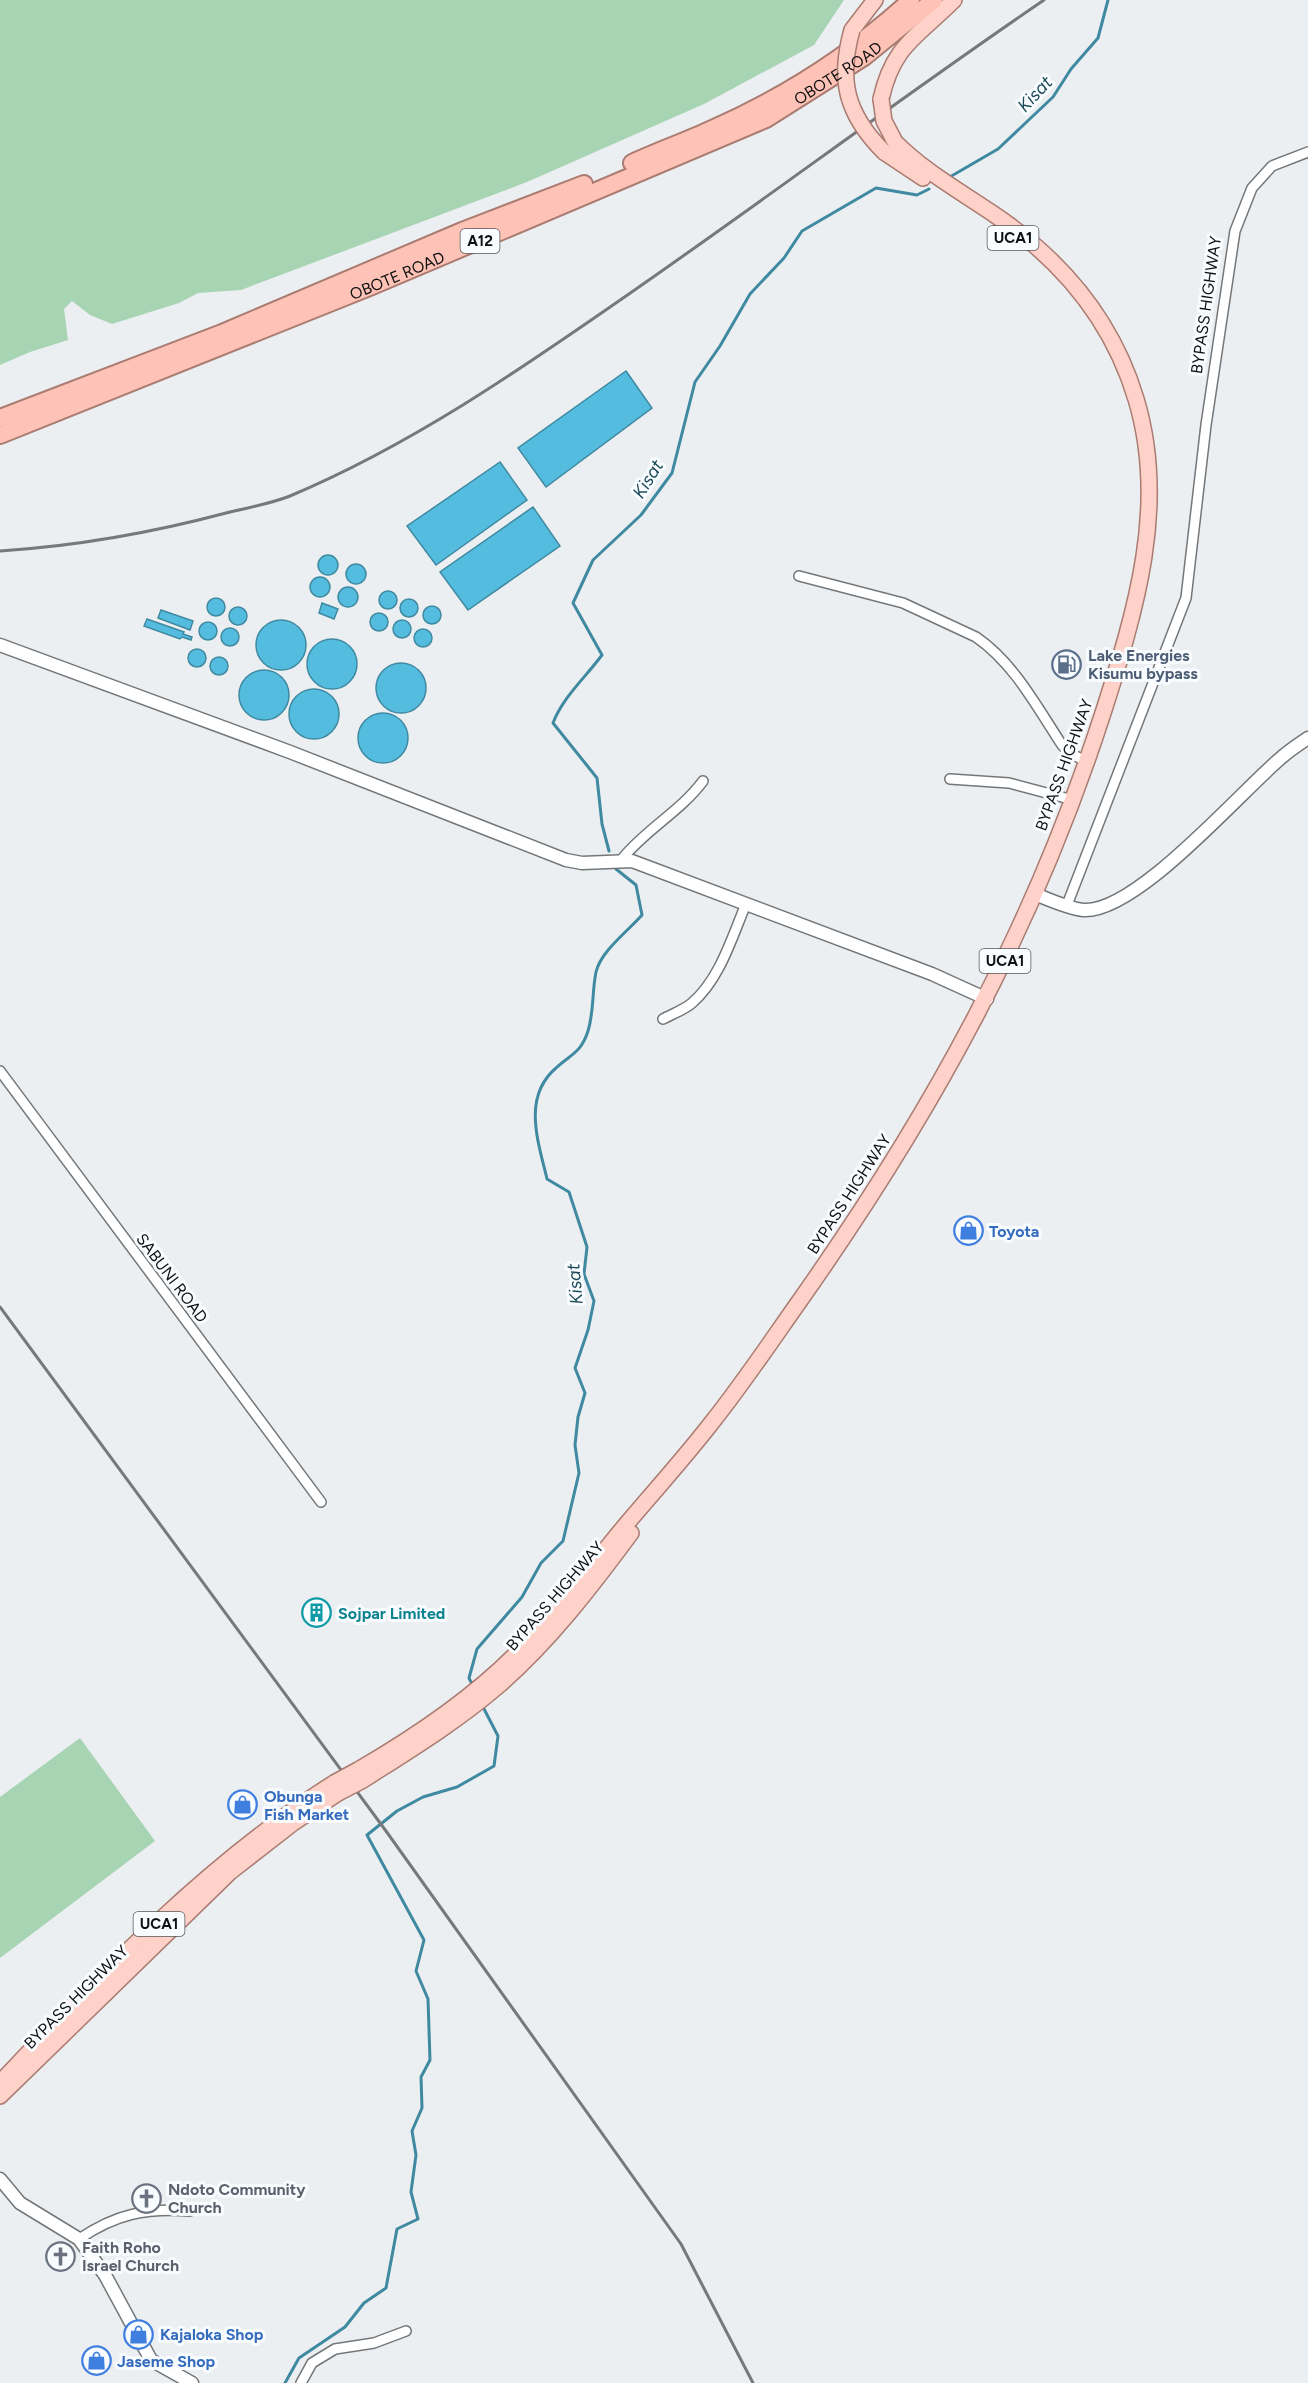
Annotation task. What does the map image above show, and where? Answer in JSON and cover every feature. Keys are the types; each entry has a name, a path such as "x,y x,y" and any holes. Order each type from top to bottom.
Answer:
{"highway":[{"name":"OBOTE ROAD","path":"0,418 222,333 712,129 816,75 875,31 911,0"},
{"name":"OBOTE ROAD","path":"0,435 372,286 766,119 864,57 934,0"}],"main road":[{"name":"UCA1","path":"875,0 852,30 846,52 844,79 849,103 870,138 897,162 1008,234 1037,258 1075,301 1116,355"},
{"name":"UCA1","path":"954,0 907,42 892,63 881,99 884,121 895,142 912,159 1028,238 1057,266 1097,315 1116,355"},
{"name":"BYPASS HIGHWAY","path":"0,2083 60,2019 203,1880 264,1830 336,1788 430,1739 500,1685 534,1652 610,1561 661,1495 677,1467 724,1406 855,1222 944,1078 987,999 1035,894 1073,800 1126,635 1144,565 1150,526 1148,452 1131,384 1116,355"},
{"name":"BYPASS HIGHWAY","path":"0,2096 230,1872 336,1788"}],"street":[{"name":"BYPASS HIGHWAY","path":"1067,905 1186,598 1206,424 1235,231 1252,188 1272,165 1308,152"},
{"path":"799,576 903,603 987,644 1021,682 1062,745 1070,753 1087,762"},
{"path":"0,645 228,728 566,860 582,863 622,859 655,868 932,974 987,999"},
{"path":"1035,894 1083,910 1099,908 1159,872 1201,836 1282,757 1308,738"},
{"path":"950,779 1008,783 1073,800"},
{"path":"622,859 642,837 681,807 703,781"},
{"path":"663,1019 693,1002 708,984 722,960 746,904"},
{"name":"SABUNI ROAD","path":"0,1071 321,1502"},
{"path":"0,2179 20,2203 79,2239 105,2275 151,2360 192,2383"},
{"path":"79,2239 93,2229 135,2211 190,2211"},
{"path":"301,2383 312,2363 335,2349 374,2343 406,2331"}],"green space":[{"path":"0,0 844,0 814,45 704,104 527,182 241,290 198,293 179,303 112,324 90,315 72,301 64,309 68,340 30,352 0,365"},
{"path":"80,1738 155,1841 0,1958 0,1797"}],"water":[{"path":"626,371 652,408 546,487 518,448"},
{"path":"500,462 527,500 436,565 407,526"},
{"path":"533,507 560,546 468,610 440,572"},
{"path":"324,555 332,555 338,561 338,569 332,575 324,575 318,569 318,561"},
{"path":"352,564 360,564 366,570 366,578 360,584 352,584 346,578 346,570"},
{"path":"316,577 324,577 330,583 330,591 324,597 316,597 310,591 310,583"},
{"path":"344,587 352,587 358,593 358,601 352,607 344,607 338,601 338,593"},
{"path":"388,591 394,594 397,600 394,606 388,609 382,606 379,600 382,594"},
{"path":"216,598 222,601 225,607 222,613 216,616 210,613 207,607 210,601"},
{"path":"409,599 415,602 418,608 415,614 409,617 403,614 400,608 403,602"},
{"path":"322,603 338,609 334,619 319,613"},
{"path":"432,606 438,609 441,615 438,621 432,624 426,621 423,615 426,609"},
{"path":"238,607 244,610 247,616 244,622 238,625 232,622 229,616 232,610"},
{"path":"161,610 193,621 190,630 158,618"},
{"path":"379,613 385,616 388,622 385,628 379,631 373,628 370,622 373,616"},
{"path":"147,619 184,632 183,634 192,637 191,640 182,637 180,639 144,626"},
{"path":"281,620 290,622 301,631 306,645 304,654 295,665 281,670 272,668 261,659 256,645 258,636 267,625"},
{"path":"402,620 408,623 411,629 408,635 402,638 396,635 393,629 396,623"},
{"path":"208,622 214,625 217,631 214,637 208,640 202,637 199,631 202,625"},
{"path":"230,628 236,631 239,637 236,643 230,646 224,643 221,637 224,631"},
{"path":"423,629 429,632 432,638 429,644 423,647 417,644 414,638 417,632"},
{"path":"332,639 341,641 352,650 357,664 355,673 346,684 332,689 323,687 312,678 307,664 309,655 318,644"},
{"path":"197,649 203,652 206,658 203,664 197,667 191,664 188,658 191,652"},
{"path":"219,657 225,660 228,666 225,672 219,675 213,672 210,666 213,660"},
{"path":"401,663 410,665 421,674 426,688 424,697 415,708 401,713 392,711 381,702 376,688 378,679 387,668"},
{"path":"264,670 273,672 284,681 289,695 287,704 278,715 264,720 255,718 244,709 239,695 241,686 250,675"},
{"path":"314,689 323,691 334,700 339,714 337,723 328,734 314,739 305,737 294,728 289,714 291,705 300,694"},
{"path":"383,713 392,715 403,724 408,738 406,747 397,758 383,763 374,761 363,752 358,738 360,729 369,718"}],"waterway":[{"name":"Kisat","path":"948,178 998,149 1053,97 1071,69 1098,38 1108,0"},
{"name":"Kisat","path":"609,851 602,824 597,778 553,723 568,696 602,655 573,603 593,560 641,515 672,473 695,382 720,346 750,294 784,258 802,231 876,188 917,195 929,189"},
{"name":"Kisat","path":"472,1684 469,1678 477,1649 522,1597 541,1563 563,1541 579,1473 575,1445 578,1417 585,1393 575,1368 588,1330 594,1301 584,1274 587,1247 569,1192 547,1179 535,1120 539,1092 545,1080 579,1049 585,1038 590,1024 596,972 603,956 642,915 636,885 616,869"},
{"path":"285,2383 299,2358 345,2327 364,2303 386,2288 397,2229 418,2219 411,2192 416,2155 412,2131 422,2108 421,2077 430,2060 428,1999 416,1971 424,1940 367,1835 397,1811 423,1797 457,1787 494,1766 498,1736 483,1707"}],"railway":[{"path":"0,551 114,538 266,504 335,476 378,454 463,405 545,352 1044,0"},
{"path":"0,1307 386,1831 681,2244 753,2383"}],"place":[{"name":"Lake Energies Kisumu bypass","path":"1067,664"},
{"name":"Toyota","path":"968,1231"},
{"name":"Sojpar Limited","path":"317,1613"},
{"name":"Obunga Fish Market","path":"243,1805"},
{"name":"Ndoto Community Church","path":"147,2198"},
{"name":"Faith Roho Israel Church","path":"61,2256"},
{"name":"Kajaloka Shop","path":"139,2334"},
{"name":"Jaseme Shop","path":"96,2361"}]}
